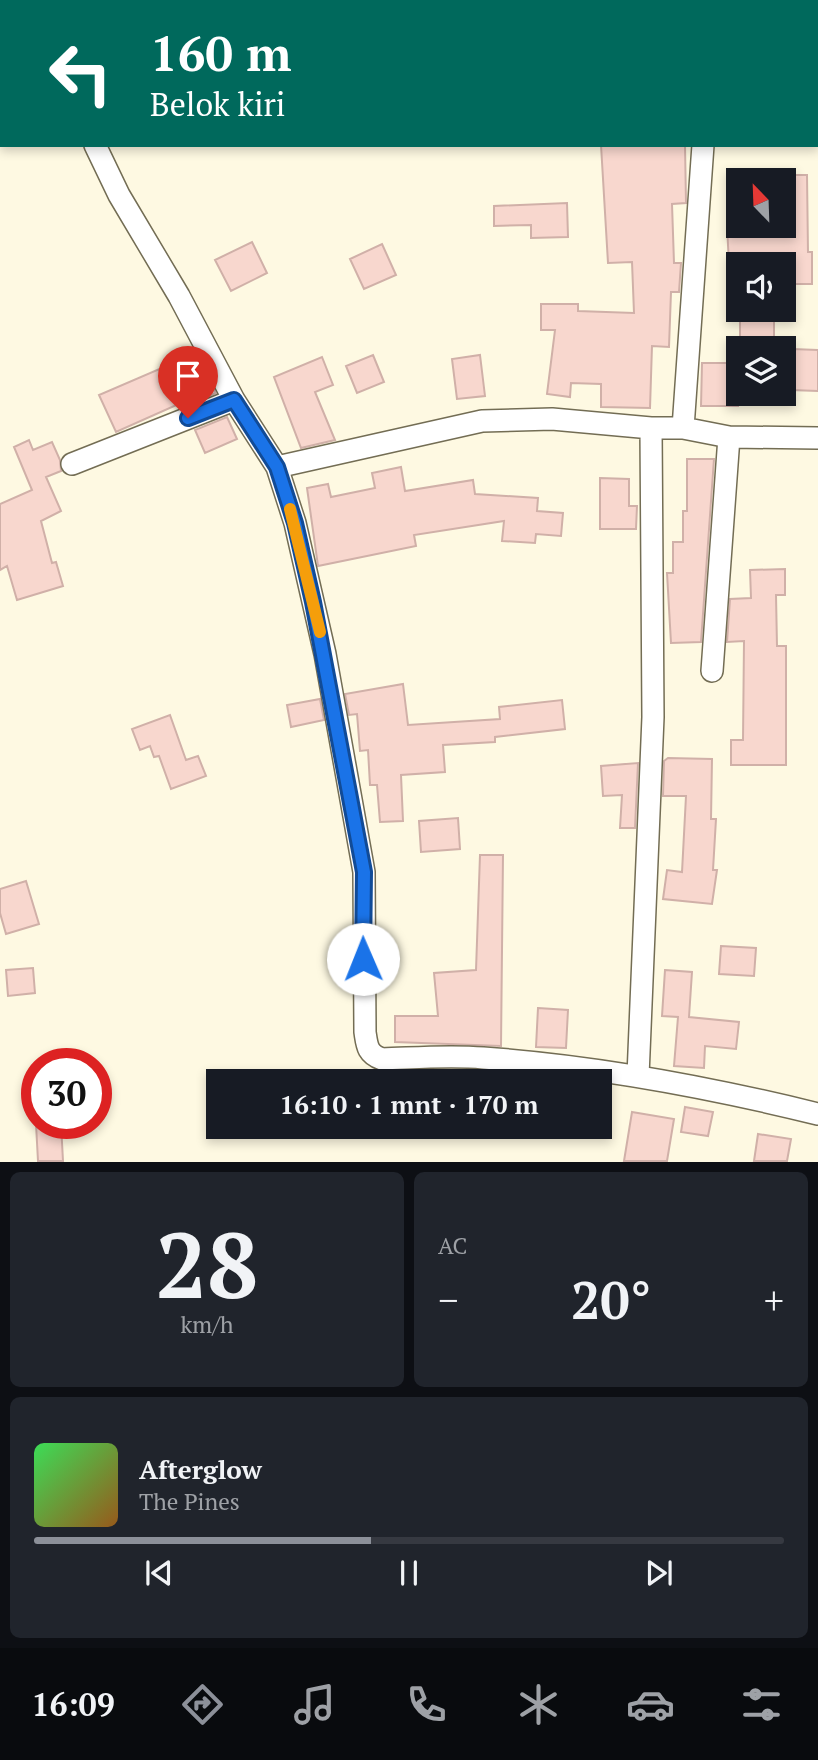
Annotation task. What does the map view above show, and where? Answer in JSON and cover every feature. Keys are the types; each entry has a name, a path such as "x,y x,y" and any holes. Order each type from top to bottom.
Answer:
{"street":[{"path":"96,147 119,195 179,296 234,400 277,467 295,523 325,654 364,872 362,935 368,1048 373,1055 382,1059 482,1058 638,1076 693,1084 818,1114"},
{"path":"682,428 703,147"},
{"path":"72,464 234,400"},
{"path":"277,467 482,421 552,419 651,428 682,428 729,437 818,438"},
{"path":"638,1076 653,717 651,428"},
{"path":"712,671 729,437"}],"building":[{"path":"601,147 685,147 686,203 672,204 674,263 681,263 679,292 671,292 669,347 652,346 650,408 601,407 601,384 571,383 570,397 547,394 555,330 541,330 541,304 578,304 578,311 634,313 632,262 608,263"},
{"path":"796,175 807,175 808,252 812,252 812,284 796,284 796,252 728,252 728,238 796,238"},
{"path":"567,203 568,237 531,238 531,225 494,226 494,206"},
{"path":"252,242 267,273 231,291 215,260"},
{"path":"382,244 396,275 364,289 350,259"},
{"path":"740,322 774,322 774,336 740,336"},
{"path":"796,349 818,350 818,391 796,390"},
{"path":"373,355 384,382 357,393 346,366"},
{"path":"480,355 485,396 457,399 452,359"},
{"path":"322,357 333,385 315,392 335,440 301,448 274,377"},
{"path":"702,363 726,363 726,406 701,406"},
{"path":"164,367 181,403 116,432 99,395"},
{"path":"208,378 216,393 184,406 178,392"},
{"path":"227,417 237,439 205,453 195,430"},
{"path":"29,440 33,450 52,442 60,460 61,471 46,477 61,511 41,521 52,563 56,562 63,586 17,600 7,566 0,570 0,504 32,490 14,447"},
{"path":"687,459 714,459 701,642 671,643 667,573 673,573 673,542 683,542 683,511 687,511"},
{"path":"401,467 405,491 473,480 475,494 538,498 537,511 563,513 561,536 536,534 535,543 502,541 504,521 414,535 416,546 318,566 307,488 328,484 331,497 375,488 372,473"},
{"path":"600,478 629,479 629,506 637,506 636,529 600,529"},
{"path":"785,569 785,595 776,595 777,646 786,646 786,765 731,765 731,740 743,740 744,641 727,642 730,599 751,598 750,570"},
{"path":"403,684 408,725 500,719 499,707 562,700 565,729 495,737 495,742 443,745 445,772 401,775 403,821 380,822 377,785 370,785 368,750 360,751 357,714 349,715 345,694"},
{"path":"320,699 324,720 291,727 287,705"},
{"path":"170,715 186,760 198,756 206,776 171,789 159,756 154,757 150,746 140,750 132,729"},
{"path":"668,758 712,759 711,819 716,819 713,870 717,870 712,904 663,899 667,870 682,872 686,796 663,796 664,761"},
{"path":"638,763 635,828 620,828 622,795 603,796 601,766"},
{"path":"458,818 460,849 421,852 419,821"},
{"path":"480,855 503,855 501,1046 395,1042 395,1016 438,1016 434,973 476,970"},
{"path":"26,881 39,924 6,934 0,913 0,889"},
{"path":"721,946 756,948 754,976 719,974"},
{"path":"33,968 35,993 8,996 6,970"},
{"path":"665,970 692,972 689,1017 739,1022 736,1049 705,1046 704,1068 674,1066 678,1017 662,1016"},
{"path":"538,1008 568,1010 566,1048 536,1047"},
{"path":"685,1107 713,1112 708,1136 681,1132"},
{"path":"632,1112 674,1119 667,1161 624,1161"},
{"path":"758,1134 791,1139 787,1161 754,1161"},
{"path":"37,1139 62,1139 63,1161 38,1161"}],"slow traffic":[{"path":"290,509 320,632"}],"route":[{"path":"188,418 234,400 277,467 295,523 325,654 364,872 363,959"}]}
